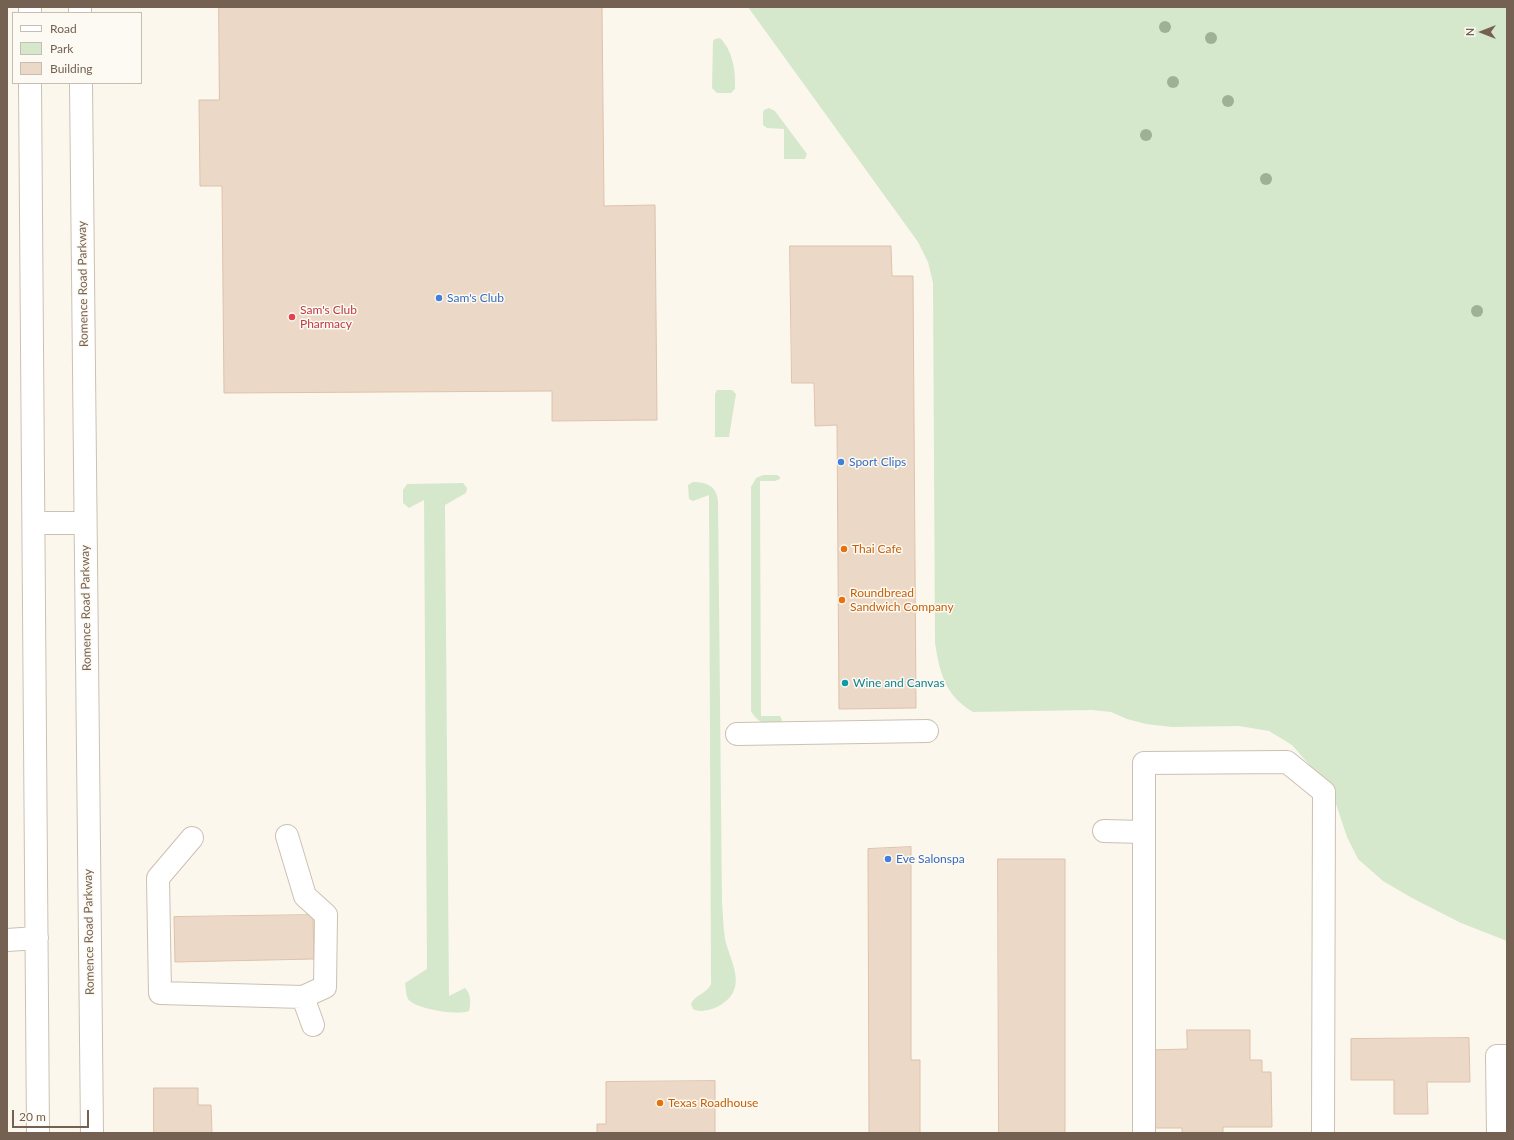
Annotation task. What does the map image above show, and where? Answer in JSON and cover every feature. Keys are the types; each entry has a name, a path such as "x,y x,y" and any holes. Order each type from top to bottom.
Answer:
{"street":[{"path":"30,84 38,1133"},
{"name":"Romence Road Parkway","path":"80,84 92,1133"},
{"path":"34,523 85,522"},
{"path":"737,734 927,731"},
{"path":"1144,1133 1144,763 1287,762 1324,792 1323,1133"},
{"path":"1104,831 1144,832"},
{"path":"192,838 158,878 160,993 303,997 325,987 326,915 305,896 287,836"},
{"path":"7,940 37,938"},
{"path":"303,997 313,1025"},
{"path":"1498,1133 1497,1056 1507,1056"}],"green space":[{"path":"748,7 1507,7 1507,941 1461,923 1412,898 1383,881 1358,859 1347,837 1336,804 1321,778 1292,745 1269,731 1239,726 1172,727 1146,724 1127,719 1111,712 1092,710 973,712 950,691 942,674 935,643 933,283 928,262 918,242"},
{"path":"720,38 728,49 733,62 735,89 731,93 717,93 712,88 713,41"},
{"path":"769,108 775,111 807,154 805,159 784,159 784,129 767,128 763,125 763,112"},
{"path":"717,390 732,390 736,394 729,437 715,437 715,394"},
{"path":"763,475 777,475 780,479 775,481 760,481 761,716 780,716 782,720 780,723 760,721 751,711 751,487 756,478"},
{"path":"693,482 706,484 713,488 716,492 718,501 722,901 725,939 736,976 736,985 733,993 727,1000 717,1007 702,1011 693,1009 691,1004 695,998 707,990 711,984 709,495 693,501 689,499 688,485"},
{"path":"463,483 467,488 466,493 445,505 449,996 465,988 467,990 470,1002 469,1011 456,1013 427,1009 412,1003 407,997 405,983 427,969 424,500 409,508 403,503 403,490 407,484"}],"building":[{"name":"Sam's Club","path":"219,7 602,7 604,206 655,205 657,420 552,421 552,391 224,393 222,186 200,186 199,100 219,100"},
{"path":"790,246 891,246 892,276 913,276 916,708 839,709 837,425 815,426 814,383 792,383"},
{"path":"911,847 911,1060 920,1060 920,1133 869,1133 868,849"},
{"path":"998,859 1065,859 1065,1133 999,1133"},
{"path":"313,915 314,959 175,962 174,917"},
{"path":"1187,1030 1250,1030 1250,1060 1262,1060 1262,1072 1271,1072 1272,1127 1223,1127 1223,1133 1182,1133 1182,1128 1151,1128 1150,1050 1187,1049"},
{"path":"1469,1038 1470,1082 1427,1082 1428,1114 1394,1114 1394,1080 1351,1080 1351,1039"},
{"name":"Texas Roadhouse","path":"715,1081 715,1133 597,1133 597,1124 606,1124 606,1082"},
{"path":"154,1088 198,1088 198,1105 211,1105 212,1133 154,1133"}],"place":[{"name":"Sam's Club","path":"439,298"},
{"name":"Sam's Club Pharmacy","path":"292,317"},
{"name":"Sport Clips","path":"841,462"},
{"name":"Thai Cafe","path":"844,549"},
{"name":"Roundbread Sandwich Company","path":"842,600"},
{"name":"Wine and Canvas","path":"845,683"},
{"name":"Eve Salonspa","path":"888,859"},
{"name":"Texas Roadhouse","path":"660,1103"}]}
